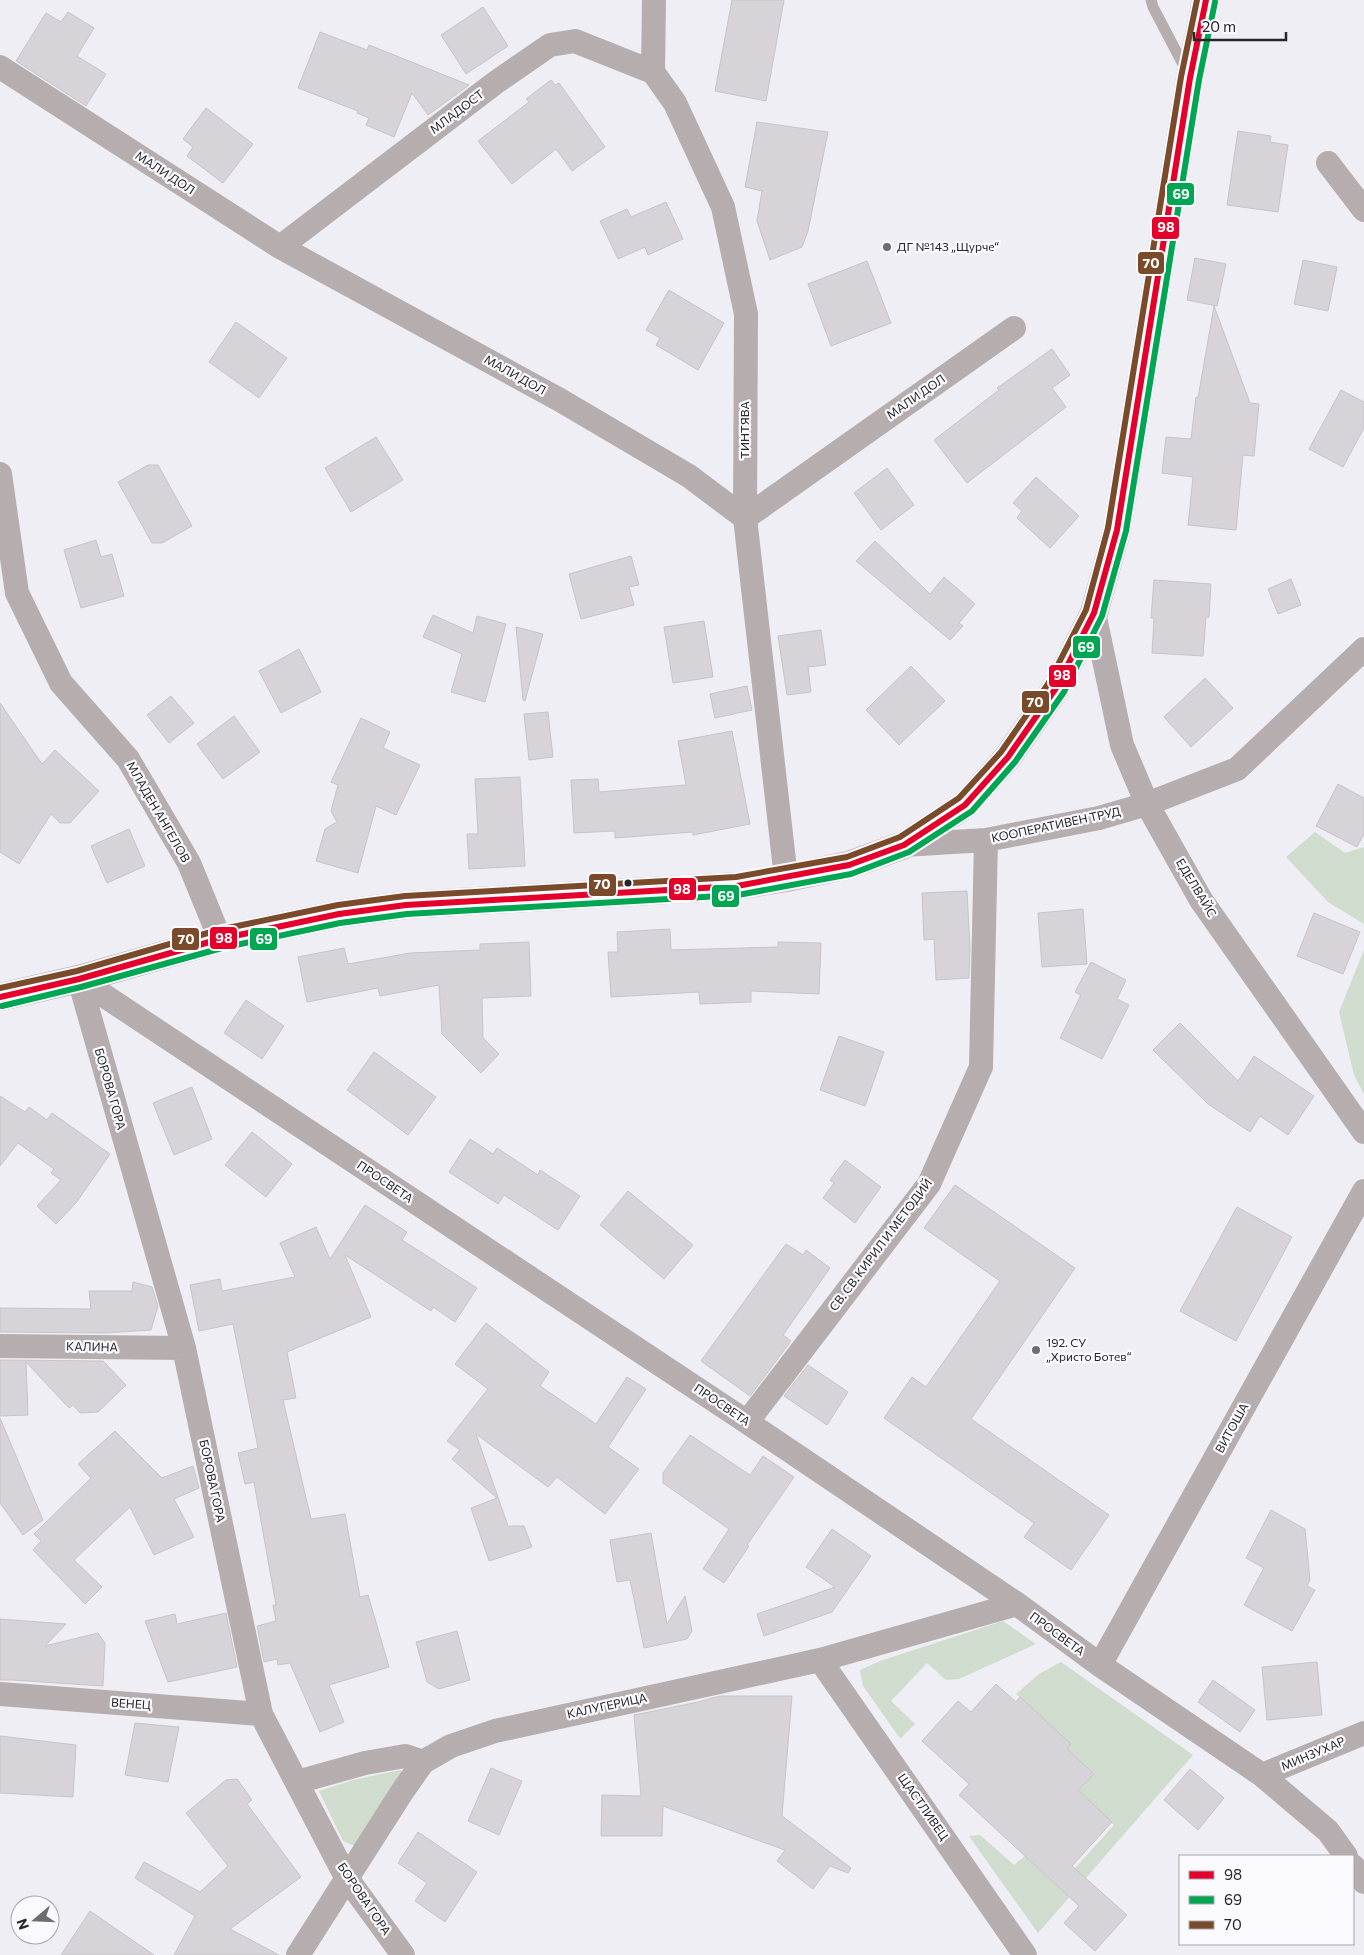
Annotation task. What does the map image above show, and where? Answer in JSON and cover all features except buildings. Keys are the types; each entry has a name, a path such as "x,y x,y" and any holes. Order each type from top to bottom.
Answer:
{"street":[{"path":"652,72 654,0"},
{"path":"0,997 79,979 220,939 339,914 406,905 737,886 786,878 849,865 904,845 965,805 1008,757 1056,688 1094,613 1117,530 1190,78 1206,0"},
{"name":"МЛАДОСТ","path":"280,247 495,83 550,45 575,41 652,72"},
{"name":"МАЛИ ДОЛ","path":"0,67 280,247 560,400 689,476 745,518 1014,328"},
{"name":"ТИНТЯВА","path":"652,72 675,103 723,207 746,314 745,518 786,878"},
{"path":"1328,163 1364,210"},
{"name":"МЛАДЕН АНГЕЛОВ","path":"0,474 17,593 61,683 128,760 189,864 220,939"},
{"name":"ЕДЕЛВАЙС","path":"1094,613 1122,745 1147,804 1200,900 1364,1132"},
{"name":"КООПЕРАТИВЕН ТРУД","path":"904,845 986,840 1100,818 1147,804 1237,769 1364,650"},
{"name":"СВ. СВ. КИРИЛ И МЕТОДИЙ","path":"747,1422 928,1184 980,1067 986,840"},
{"name":"ПРОСВЕТА","path":"79,979 747,1422 1017,1604 1100,1665 1262,1775 1328,1831 1345,1855"},
{"name":"БОРОВА ГОРА","path":"79,979 184,1348 261,1714 346,1877 403,1955"},
{"name":"ВИТОША","path":"1100,1665 1364,1191"},
{"name":"КАЛИНА","path":"0,1346 184,1348"},
{"name":"КАЛУГЕРИЦА","path":"298,1955 346,1877 423,1762 451,1746 495,1731 820,1660 1017,1604"},
{"name":"ЩАСТЛИВЕЦ","path":"820,1660 1025,1955"},
{"name":"ВЕНЕЦ","path":"0,1694 261,1714"},
{"name":"МИНЗУХАР","path":"1262,1775 1364,1733"},
{"path":"297,1782 365,1763 404,1756 423,1762"},
{"path":"1354,1867 1364,1882"}],"lane":[{"path":"1151,0 1190,78"}],"green space":[{"path":"1315,832 1345,853 1364,847 1364,924 1328,902 1286,857"},
{"path":"1364,950 1364,1094 1354,1075 1339,1012"},
{"path":"1003,1621 1036,1644 959,1679 946,1680 927,1663 891,1701 915,1724 901,1738 899,1737 863,1686 860,1670 880,1661"},
{"path":"1061,1662 1193,1755 1038,1933 969,1836 980,1835 1014,1865 1025,1856 1058,1887 1114,1825 1078,1791 1093,1773 1067,1749 1071,1744 1016,1694 1039,1674"},
{"path":"400,1770 404,1774 355,1846 343,1841 319,1791 353,1780"}],"transit line":[{"name":"70","path":"0,988 77,971 218,930 338,905 405,896 736,877 847,857 900,837 959,798 1001,752 1048,684 1086,610 1108,528 1181,77 1197,0"},
{"name":"98","path":"0,997 79,979 220,939 339,914 406,905 737,886 849,865 904,845 965,805 1008,757 1056,688 1094,613 1117,530 1190,78 1206,0"},
{"name":"69","path":"2,1006 81,987 222,948 340,923 407,914 738,895 851,874 909,852 972,811 1015,762 1064,692 1102,616 1126,531 1199,80 1215,2"}],"place":[{"name":"ДГ №143 „Щурче“","path":"887,247"},
{"name":"192. СУ „Христо Ботев“","path":"1036,1350"}]}
